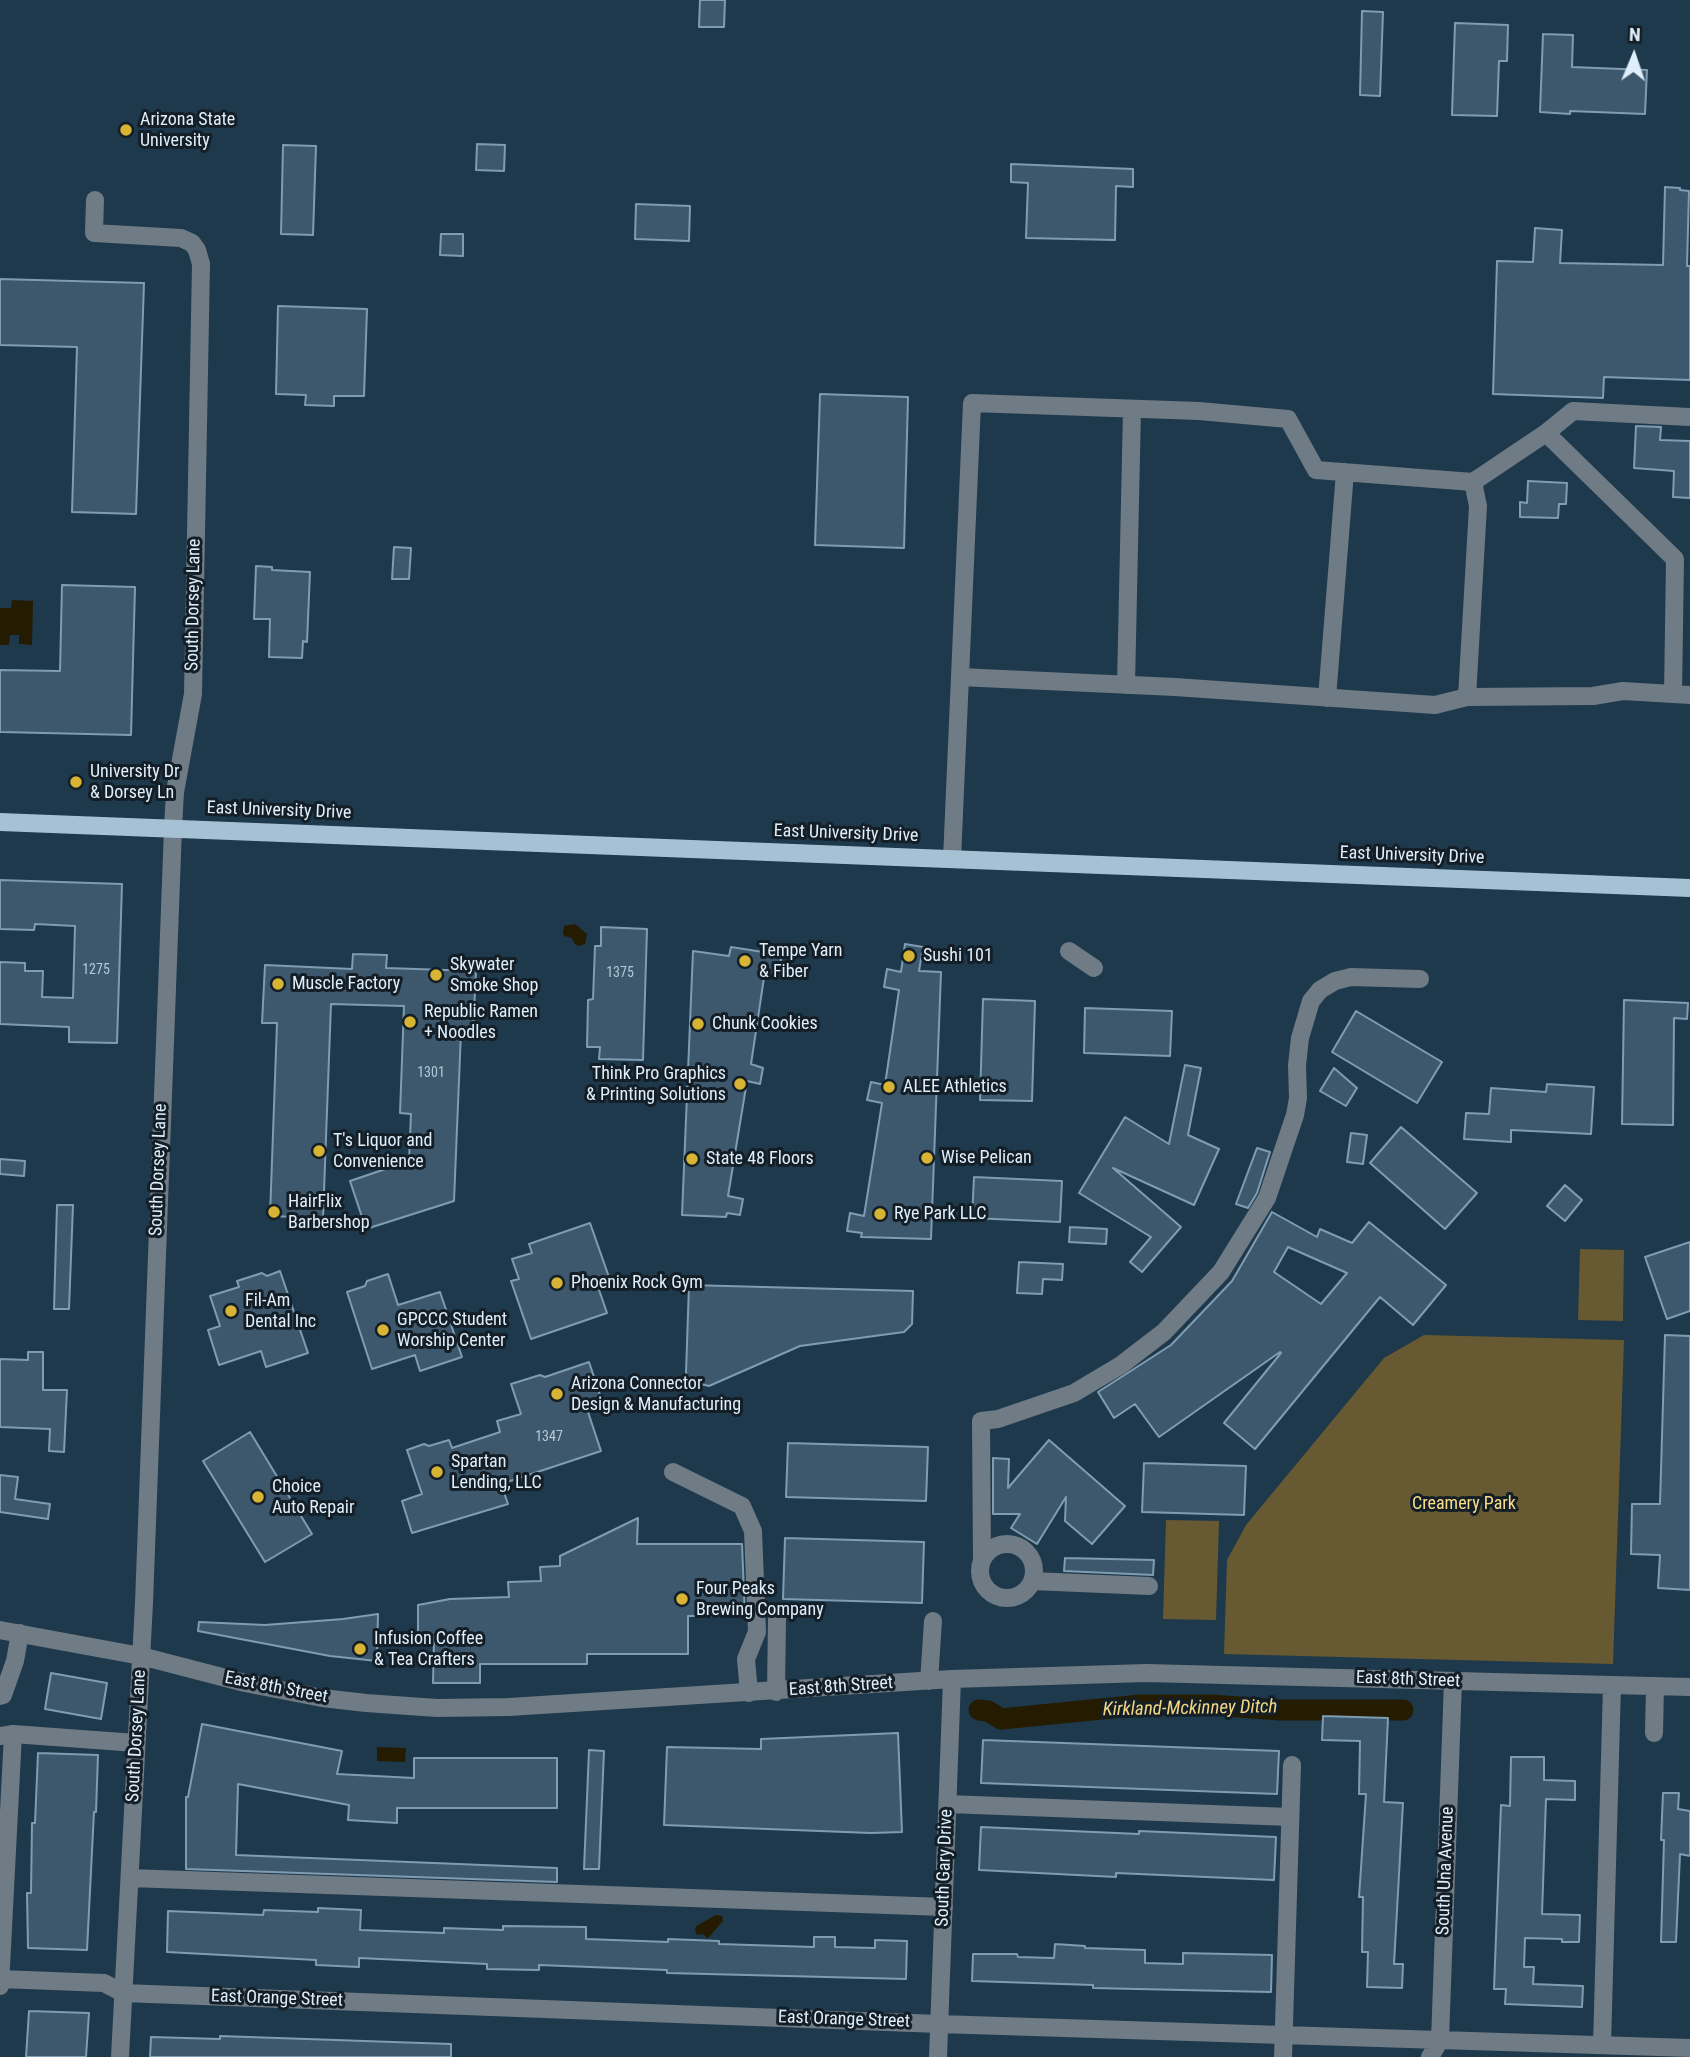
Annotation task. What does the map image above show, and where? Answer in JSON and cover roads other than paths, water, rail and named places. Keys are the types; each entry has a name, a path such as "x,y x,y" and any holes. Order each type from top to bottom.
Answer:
{"main road":[{"name":"East University Drive","path":"0,822 1690,888"}],"street":[{"name":"South Dorsey Lane","path":"95,200 94,233 181,238 197,250 201,264 193,694 175,792 173,828 141,1656 120,2057"},
{"path":"952,859 972,403 1199,411 1287,419 1316,470 1473,482 1546,433 1573,411 1690,417"},
{"path":"1126,685 1132,409"},
{"path":"960,677 1436,705 1467,697 1593,696 1623,691 1682,694 1675,559 1546,433"},
{"path":"1328,698 1345,472"},
{"path":"1467,697 1478,506 1473,482"},
{"path":"1069,951 1094,968"},
{"path":"982,1560 994,1547 1002,1544 1020,1547 1032,1560 1032,1581 1023,1593 1006,1598 990,1592 981,1577 981,1421 998,1419 1074,1393 1121,1365 1164,1332 1222,1272 1267,1198 1295,1115 1300,1038 1311,1001 1335,981 1351,978 1420,979"},
{"path":"673,1472 742,1506 753,1531 757,1632 746,1658 748,1693"},
{"path":"1032,1581 1149,1586"},
{"path":"776,1692 777,1619"},
{"path":"929,1681 933,1622"},
{"name":"East 8th Street","path":"0,1630 141,1656 246,1683 322,1698 407,1706 509,1707 952,1679 1146,1673 1690,1687"},
{"path":"0,1696 3,1695 15,1661 20,1633"},
{"name":"South Gary Drive","path":"938,2057 952,1679"},
{"name":"South Una Avenue","path":"1430,2057 1440,2040 1453,1681"},
{"path":"1602,2045 1612,1685"},
{"path":"1654,1733 1655,1686"},
{"path":"0,1986 7,1735 136,1743"},
{"path":"1283,2057 1292,1765"},
{"path":"948,1804 1290,1817"},
{"path":"130,1878 944,1907"},
{"name":"East Orange Street","path":"0,1979 104,1983 123,1993 1440,2040 1577,2051 1602,2045 1690,2048"}],"waterway":[{"name":"Kirkland-Mckinney Ditch","path":"979,1710 988,1711 1001,1719 1141,1705 1211,1705 1280,1710 1403,1710"}],"place":[{"name":"Arizona State University","path":"126,130"},
{"name":"University Dr & Dorsey Ln","path":"76,782"},
{"name":"Sushi 101","path":"909,956"},
{"name":"Tempe Yarn & Fiber","path":"745,961"},
{"name":"Skywater Smoke Shop","path":"436,975"},
{"name":"Muscle Factory","path":"278,984"},
{"name":"Republic Ramen + Noodles","path":"410,1022"},
{"name":"Chunk Cookies","path":"698,1024"},
{"name":"Think Pro Graphics & Printing Solutions","path":"740,1084"},
{"name":"ALEE Athletics","path":"889,1087"},
{"name":"T's Liquor and Convenience","path":"319,1151"},
{"name":"Wise Pelican","path":"927,1158"},
{"name":"State 48 Floors","path":"692,1159"},
{"name":"HairFlix Barbershop","path":"274,1212"},
{"name":"Rye Park LLC","path":"880,1214"},
{"name":"Phoenix Rock Gym","path":"557,1283"},
{"name":"Fil-Am Dental Inc","path":"231,1311"},
{"name":"GPCCC Student Worship Center","path":"383,1330"},
{"name":"Arizona Connector Design & Manufacturing","path":"557,1394"},
{"name":"Spartan Lending, LLC","path":"437,1472"},
{"name":"Choice Auto Repair","path":"258,1497"},
{"name":"Four Peaks Brewing Company","path":"682,1599"},
{"name":"Infusion Coffee & Tea Crafters","path":"360,1649"}],"park label":[{"name":"Creamery Park","path":"1464,1504"}]}
